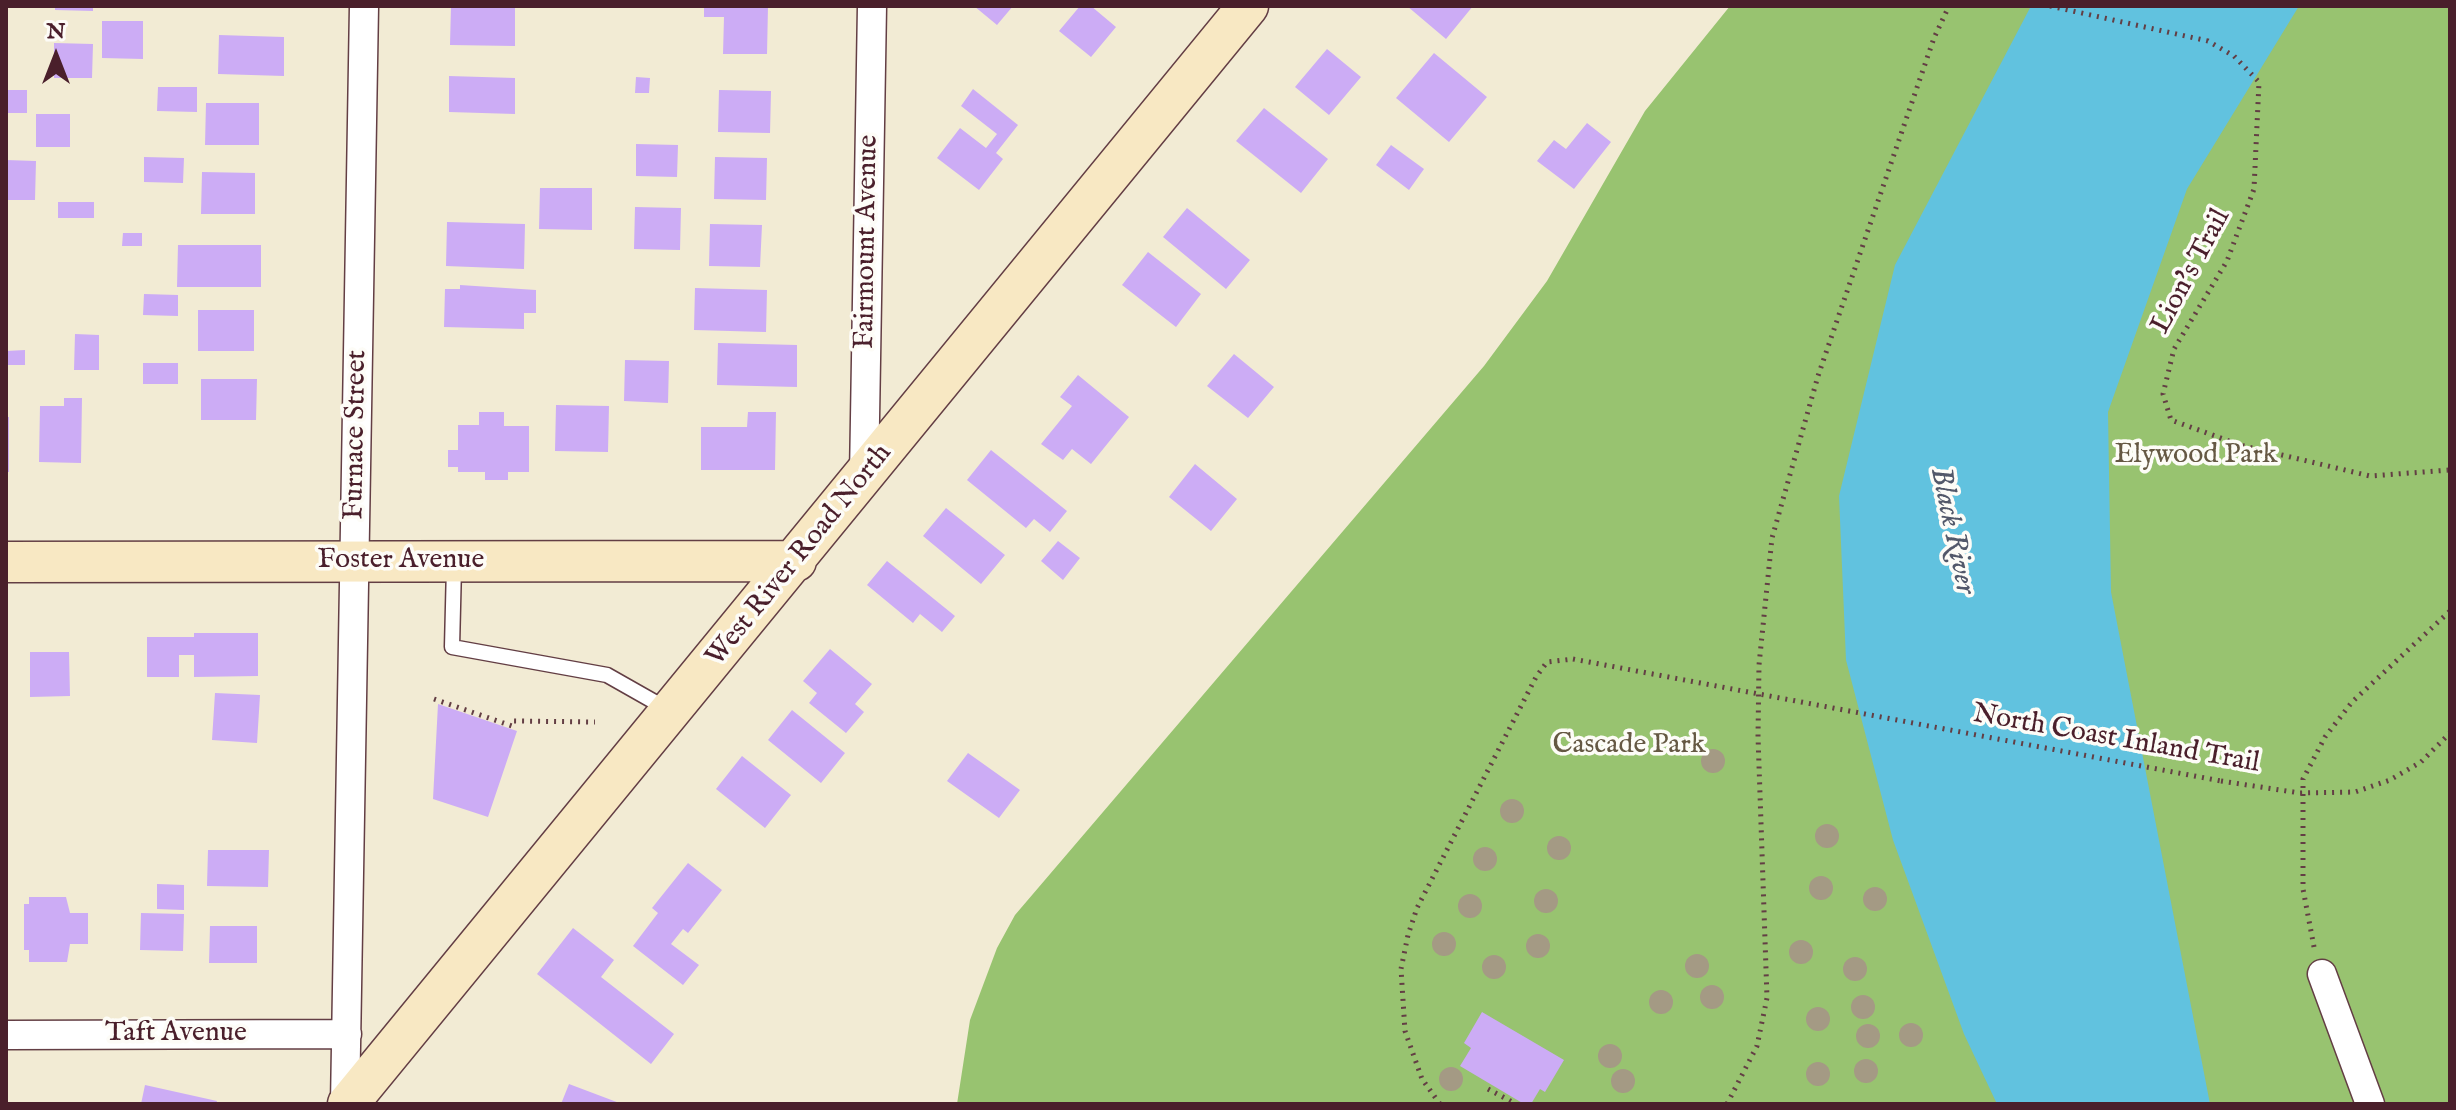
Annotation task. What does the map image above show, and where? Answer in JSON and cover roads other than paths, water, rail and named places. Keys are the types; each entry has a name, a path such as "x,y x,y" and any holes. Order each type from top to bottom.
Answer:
{"street":[{"name":"Furnace Street","path":"347,1104 364,6"},
{"name":"Fairmount Avenue","path":"864,477 872,6"},
{"name":"West River Road North","path":"347,1104 672,713 1248,6"},
{"name":"Foster Avenue","path":"6,562 796,561"},
{"path":"2322,974 2370,1104"},
{"name":"Taft Avenue","path":"6,1035 347,1034"}],"lane":[{"path":"454,561 452,647 607,675 672,713"}],"water":[{"name":"Black River","path":"2031,6 2299,6 2187,189 2108,412 2111,592 2210,1104 1997,1104 1964,1034 1893,840 1846,660 1839,496 1895,265"}],"park label":[{"name":"Elywood Park","path":"2196,456"},
{"name":"Cascade Park","path":"1629,746"}]}
